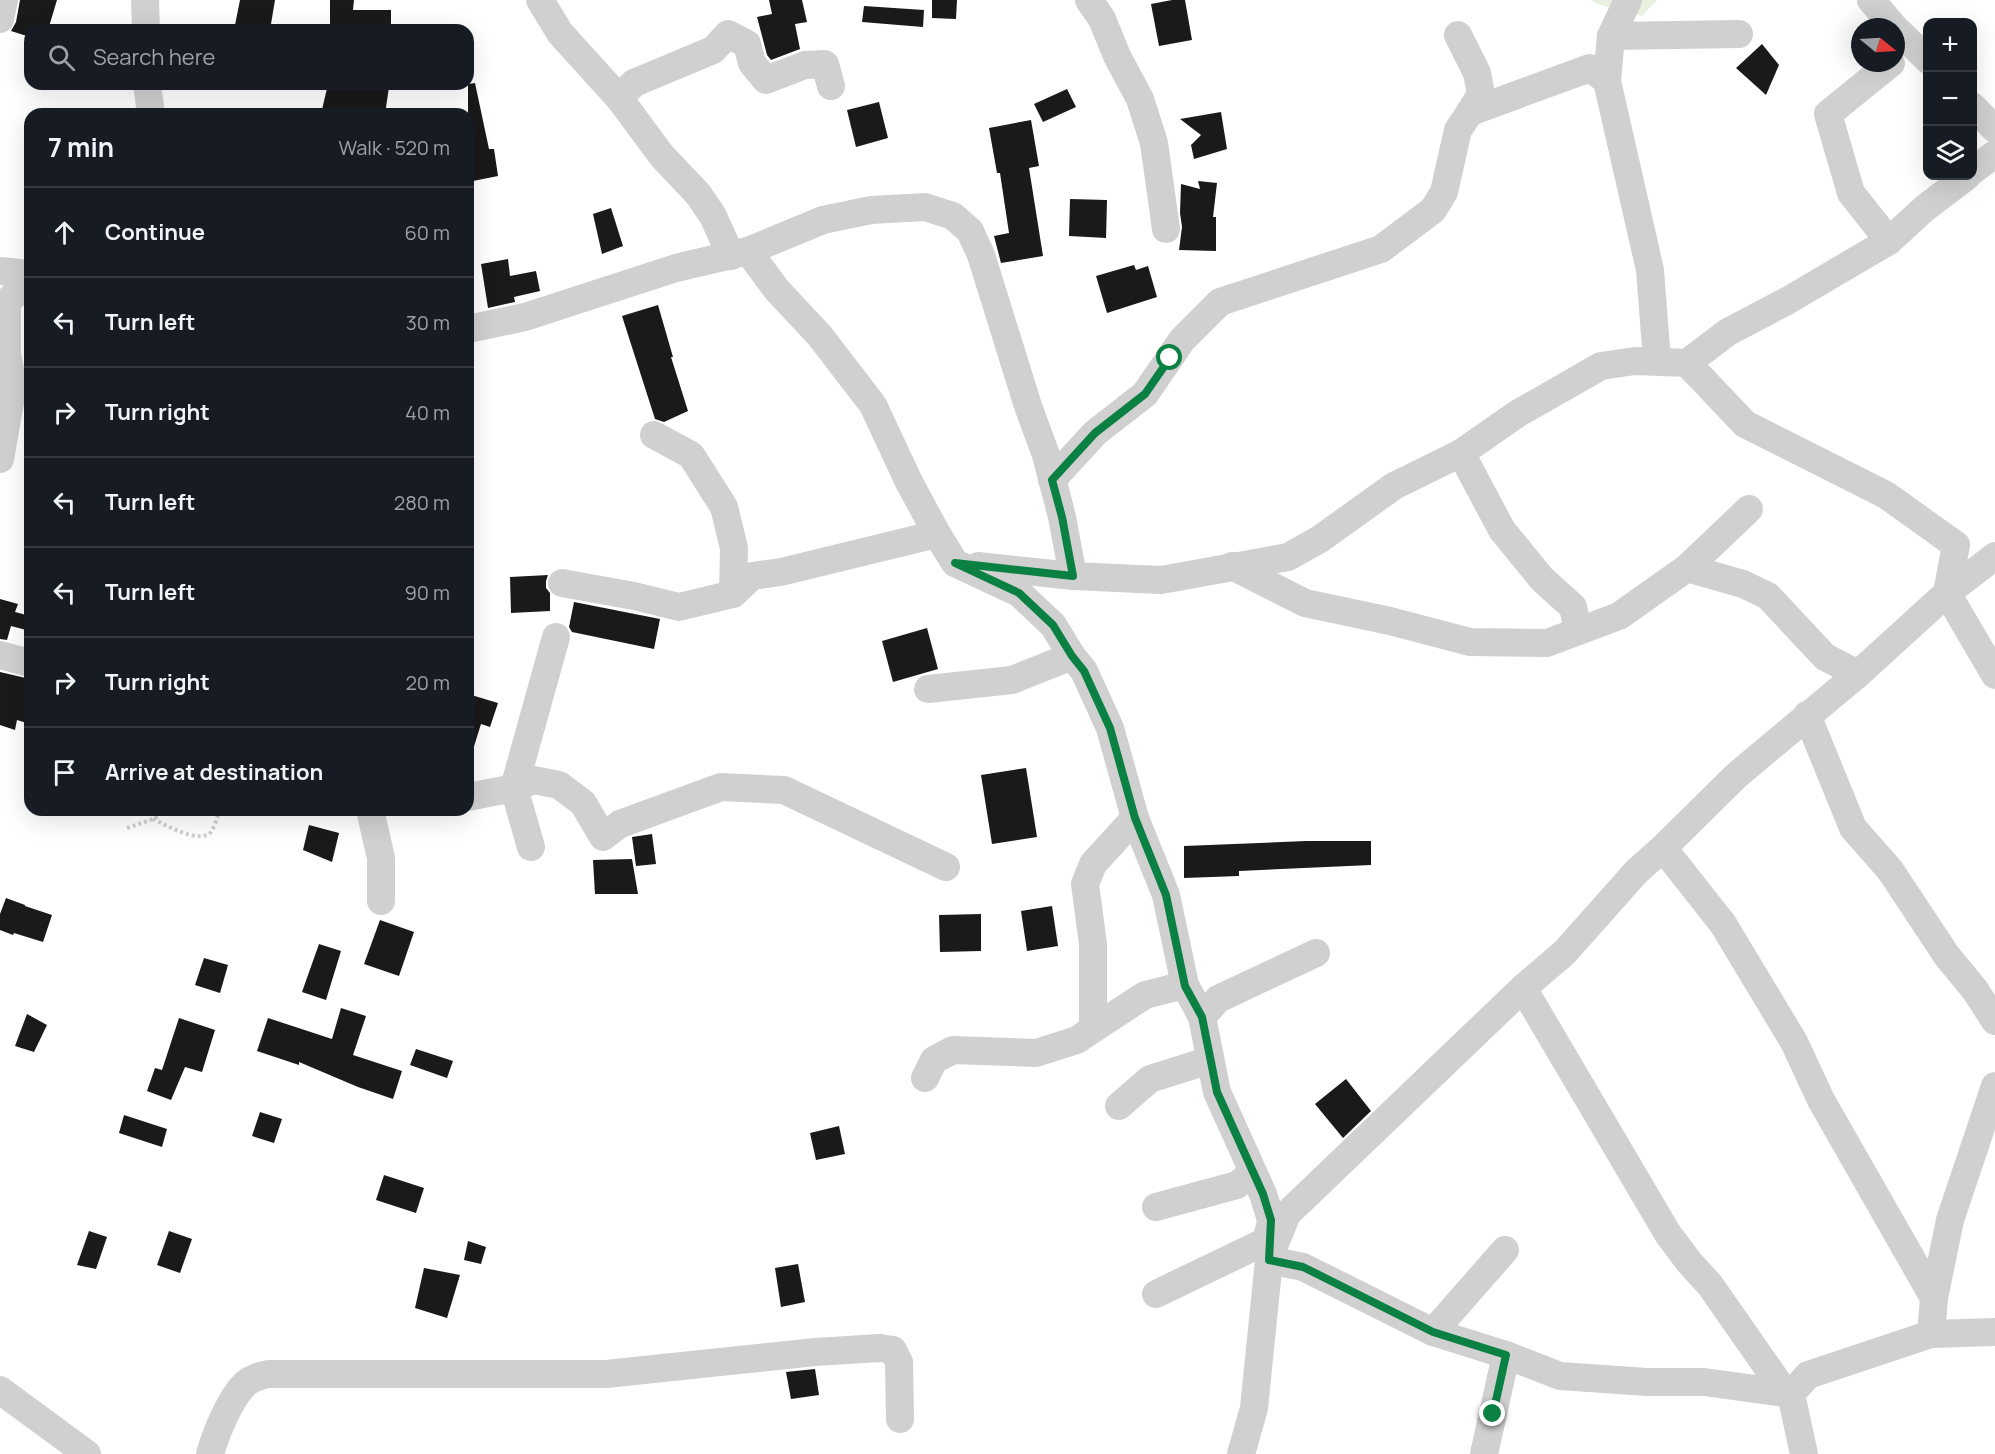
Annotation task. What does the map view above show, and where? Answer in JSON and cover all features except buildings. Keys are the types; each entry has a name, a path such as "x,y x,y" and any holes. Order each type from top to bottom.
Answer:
{"street":[{"path":"0,19 4,0"},
{"path":"145,0 146,24"},
{"path":"540,0 560,33 619,98 662,156 698,194 740,253 820,336 873,405 909,482 955,563 1019,593 1053,625 1084,671 1110,728 1135,818 1166,895 1185,986 1202,1017 1217,1092 1271,1220 1254,1408 1241,1454"},
{"path":"1089,0 1102,19 1117,56 1140,99 1154,143 1166,229"},
{"path":"1628,0 1611,36 1607,81 1650,270 1658,361"},
{"path":"1870,0 1883,18"},
{"path":"619,98 634,83 713,50 728,34 747,44 752,63 766,80 805,65 825,64 831,86"},
{"path":"1052,480 1095,433 1145,394 1182,340 1220,302 1381,249 1433,210 1443,192 1458,130 1481,94 1477,73 1458,34"},
{"path":"1611,36 1739,34"},
{"path":"1470,112 1590,68 1607,81"},
{"path":"1875,72 1828,114 1851,193 1889,242"},
{"path":"148,90 150,108"},
{"path":"1977,111 1995,129"},
{"path":"1977,167 1995,154"},
{"path":"955,563 1073,576 1161,580 1288,557 1320,539 1394,486 1461,453 1517,414 1601,366 1635,361 1687,363 1728,332 1787,302 1889,242 1925,208 1962,180"},
{"path":"474,328 525,317 676,268 740,253 823,220 871,210 925,207 953,216 970,231 981,255 1028,406 1046,455 1062,517 1073,576"},
{"path":"0,271 24,276"},
{"path":"0,459 13,385 8,354 7,302 24,284"},
{"path":"1687,363 1745,424 1886,495 1956,545 1947,592 1995,675"},
{"path":"654,435 690,455 724,507 734,548 733,594"},
{"path":"1461,453 1502,530 1542,579 1573,607 1578,631"},
{"path":"1232,566 1305,603 1390,621 1470,642 1547,643 1619,616 1687,568 1749,509"},
{"path":"562,582 679,607 733,594 752,576 782,572 937,534"},
{"path":"1269,1260 1287,1214 1523,988 1565,952 1637,871 1737,775 1858,674 1947,592 1995,556"},
{"path":"1687,568 1743,584 1768,596 1825,657 1858,674"},
{"path":"531,847 514,788 556,637"},
{"path":"0,655 24,661"},
{"path":"928,689 1012,680 1072,656"},
{"path":"1807,716 1853,828 1890,870 1947,956 1975,990 1995,1022"},
{"path":"474,796 514,788 534,780 559,784 584,803 603,837 620,824 721,787 784,790 946,867"},
{"path":"371,816 381,858 381,901"},
{"path":"1093,1029 1093,944 1085,884 1093,864 1135,818"},
{"path":"1663,848 1723,924 1794,1042 1821,1100 1934,1298"},
{"path":"1202,1017 1218,999 1316,952"},
{"path":"925,1078 934,1060 953,1050 1036,1053 1077,1040 1145,995 1185,986"},
{"path":"1523,988 1668,1233 1689,1262 1710,1285 1779,1384 1791,1394 1804,1454"},
{"path":"1119,1106 1150,1079 1210,1060"},
{"path":"1931,1334 1934,1298 1950,1220 1995,1086"},
{"path":"1156,1207 1237,1185 1252,1172"},
{"path":"1156,1294 1266,1241 1271,1220"},
{"path":"1433,1332 1505,1250"},
{"path":"1269,1260 1303,1267 1433,1332 1506,1355 1560,1376 1647,1382 1704,1382 1791,1394"},
{"path":"1791,1394 1808,1375 1931,1334 1995,1332"},
{"path":"210,1454 232,1402 246,1383 268,1374 606,1374 815,1352 880,1348 893,1350 899,1362 900,1419"},
{"path":"1484,1454 1506,1355"},
{"path":"0,1390 87,1454"}],"path":[{"path":"127,828 158,816"},
{"path":"153,819 194,837 203,837 210,833 217,816"}],"green space":[{"path":"1591,0 1657,0 1642,16 1597,4"}],"route":[{"path":"1170,358 1145,394 1095,433 1052,480 1062,517 1073,576 955,563 1019,593 1053,625 1084,671 1110,728 1135,818 1166,895 1185,986 1202,1017 1217,1092 1263,1194 1271,1220 1269,1260 1303,1267 1433,1332 1506,1355 1493,1414"}]}
